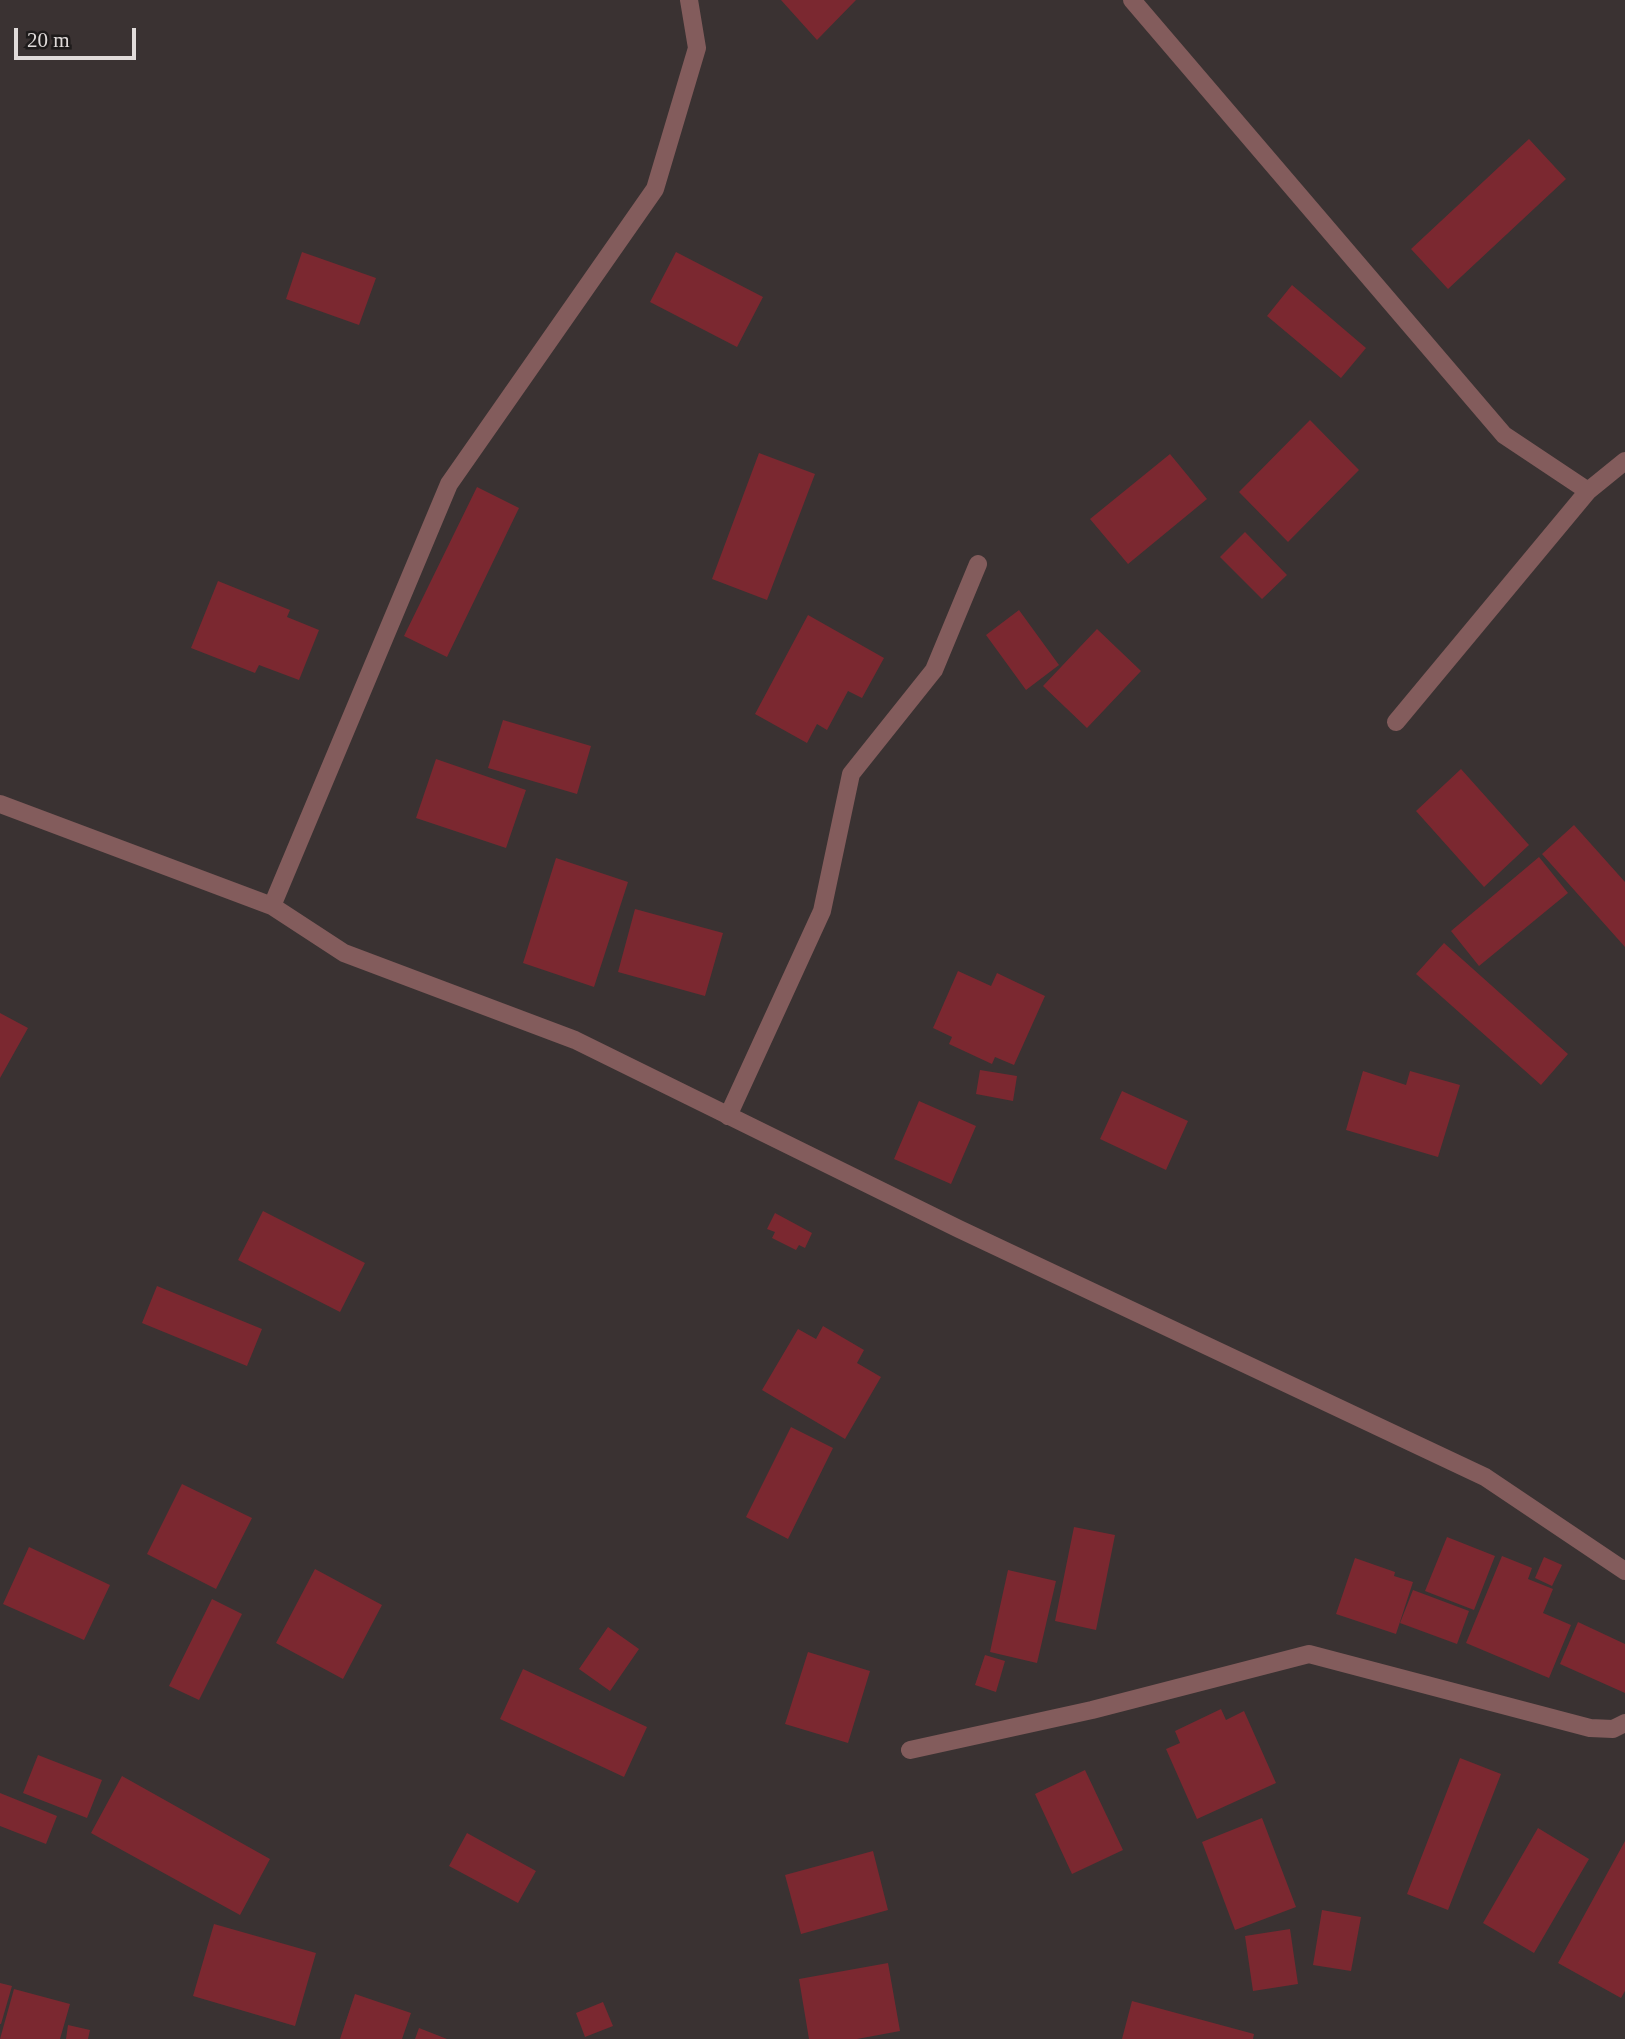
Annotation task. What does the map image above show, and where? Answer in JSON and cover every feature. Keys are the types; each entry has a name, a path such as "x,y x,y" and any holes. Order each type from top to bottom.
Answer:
{"street":[{"path":"272,906 449,484 655,189 696,48 689,0"},
{"path":"1132,0 1504,435 1588,491"},
{"path":"1396,722 1588,491 1625,461"},
{"path":"728,1116 822,911 851,774 934,670 978,564"},
{"path":"0,804 272,906 344,953 575,1040 959,1229 1485,1476 1625,1571"},
{"path":"910,1750 1092,1710 1309,1654 1590,1728 1613,1729 1625,1723"}],"building":[{"path":"781,0 856,0 817,40"},
{"path":"1529,139 1566,179 1448,289 1411,249"},
{"path":"302,252 376,278 359,325 286,299"},
{"path":"676,252 763,297 737,347 650,302"},
{"path":"1292,285 1366,348 1341,378 1267,316"},
{"path":"1310,420 1359,470 1288,542 1239,492"},
{"path":"759,453 815,474 767,600 712,579"},
{"path":"1170,454 1207,499 1128,564 1090,519"},
{"path":"477,487 519,508 447,657 404,636"},
{"path":"1245,532 1287,575 1262,599 1220,557"},
{"path":"218,581 290,610 287,617 319,630 299,680 259,665 255,673 191,648"},
{"path":"1019,610 1059,665 1026,690 986,635"},
{"path":"808,615 884,658 862,698 848,691 827,730 817,724 807,743 755,714"},
{"path":"1097,629 1141,671 1087,728 1043,686"},
{"path":"503,720 591,746 577,794 488,768"},
{"path":"436,759 526,790 506,848 416,818"},
{"path":"1461,769 1529,845 1484,887 1416,811"},
{"path":"1574,825 1625,882 1625,947 1542,854"},
{"path":"1539,857 1568,893 1479,966 1451,931"},
{"path":"556,858 628,882 594,987 523,963"},
{"path":"635,909 723,933 705,996 618,972"},
{"path":"1444,943 1568,1054 1541,1085 1416,974"},
{"path":"958,971 991,986 997,973 1045,996 1014,1065 995,1057 992,1064 949,1044 952,1037 933,1028"},
{"path":"0,1013 28,1028 0,1078"},
{"path":"980,1070 1017,1076 1013,1101 976,1094"},
{"path":"1363,1071 1406,1085 1410,1071 1460,1085 1438,1157 1346,1130"},
{"path":"1122,1091 1188,1121 1166,1170 1100,1139"},
{"path":"919,1101 976,1126 951,1184 894,1159"},
{"path":"263,1211 365,1263 340,1312 238,1260"},
{"path":"775,1213 812,1233 805,1248 799,1245 796,1250 772,1238 775,1232 767,1229"},
{"path":"157,1286 262,1329 247,1366 142,1323"},
{"path":"823,1326 864,1350 857,1363 881,1377 845,1439 762,1390 798,1329 816,1339"},
{"path":"791,1427 833,1448 788,1539 746,1517"},
{"path":"182,1484 252,1518 216,1589 147,1554"},
{"path":"1074,1527 1115,1535 1096,1630 1055,1621"},
{"path":"1447,1537 1495,1556 1474,1610 1425,1591"},
{"path":"29,1547 110,1585 84,1640 3,1604"},
{"path":"1502,1556 1532,1568 1528,1579 1553,1589 1543,1613 1571,1625 1549,1678 1466,1643"},
{"path":"1544,1557 1562,1565 1552,1586 1535,1578"},
{"path":"1355,1558 1395,1572 1394,1576 1413,1582 1396,1634 1336,1614"},
{"path":"315,1569 382,1605 343,1679 276,1643"},
{"path":"1008,1570 1056,1581 1037,1663 990,1652"},
{"path":"1413,1590 1469,1611 1457,1644 1400,1623"},
{"path":"212,1599 242,1614 199,1700 169,1686"},
{"path":"1578,1622 1625,1644 1625,1693 1560,1664"},
{"path":"608,1627 639,1649 610,1691 579,1669"},
{"path":"808,1652 870,1671 848,1743 785,1724"},
{"path":"985,1655 1005,1661 996,1692 975,1685"},
{"path":"523,1669 647,1727 624,1777 500,1719"},
{"path":"1221,1709 1226,1720 1244,1711 1276,1783 1197,1819 1166,1749 1180,1743 1175,1731"},
{"path":"38,1755 102,1780 87,1818 23,1793"},
{"path":"1460,1758 1501,1774 1448,1910 1407,1894"},
{"path":"1085,1770 1123,1850 1072,1874 1035,1794"},
{"path":"122,1776 270,1859 240,1915 91,1833"},
{"path":"0,1793 57,1816 46,1844 0,1826"},
{"path":"1262,1818 1296,1907 1235,1930 1202,1842"},
{"path":"1538,1828 1589,1859 1534,1953 1483,1923"},
{"path":"467,1833 536,1871 518,1903 449,1866"},
{"path":"1625,1841 1625,1991 1621,1998 1558,1963"},
{"path":"873,1851 888,1910 801,1934 785,1875"},
{"path":"1322,1910 1361,1917 1351,1971 1313,1965"},
{"path":"214,1924 316,1953 295,2026 193,1996"},
{"path":"1290,1929 1298,1984 1253,1991 1245,1936"},
{"path":"888,1963 900,2031 857,2039 809,2039 799,1979"},
{"path":"0,1983 12,1986 1,2024 0,2024"},
{"path":"14,1989 70,2004 60,2039 0,2039"},
{"path":"355,1994 411,2013 402,2039 340,2039"},
{"path":"1132,2001 1254,2034 1253,2039 1122,2039"},
{"path":"603,2002 613,2026 585,2037 576,2013"},
{"path":"68,2025 90,2030 88,2039 66,2039"},
{"path":"419,2028 447,2039 415,2039"}]}
